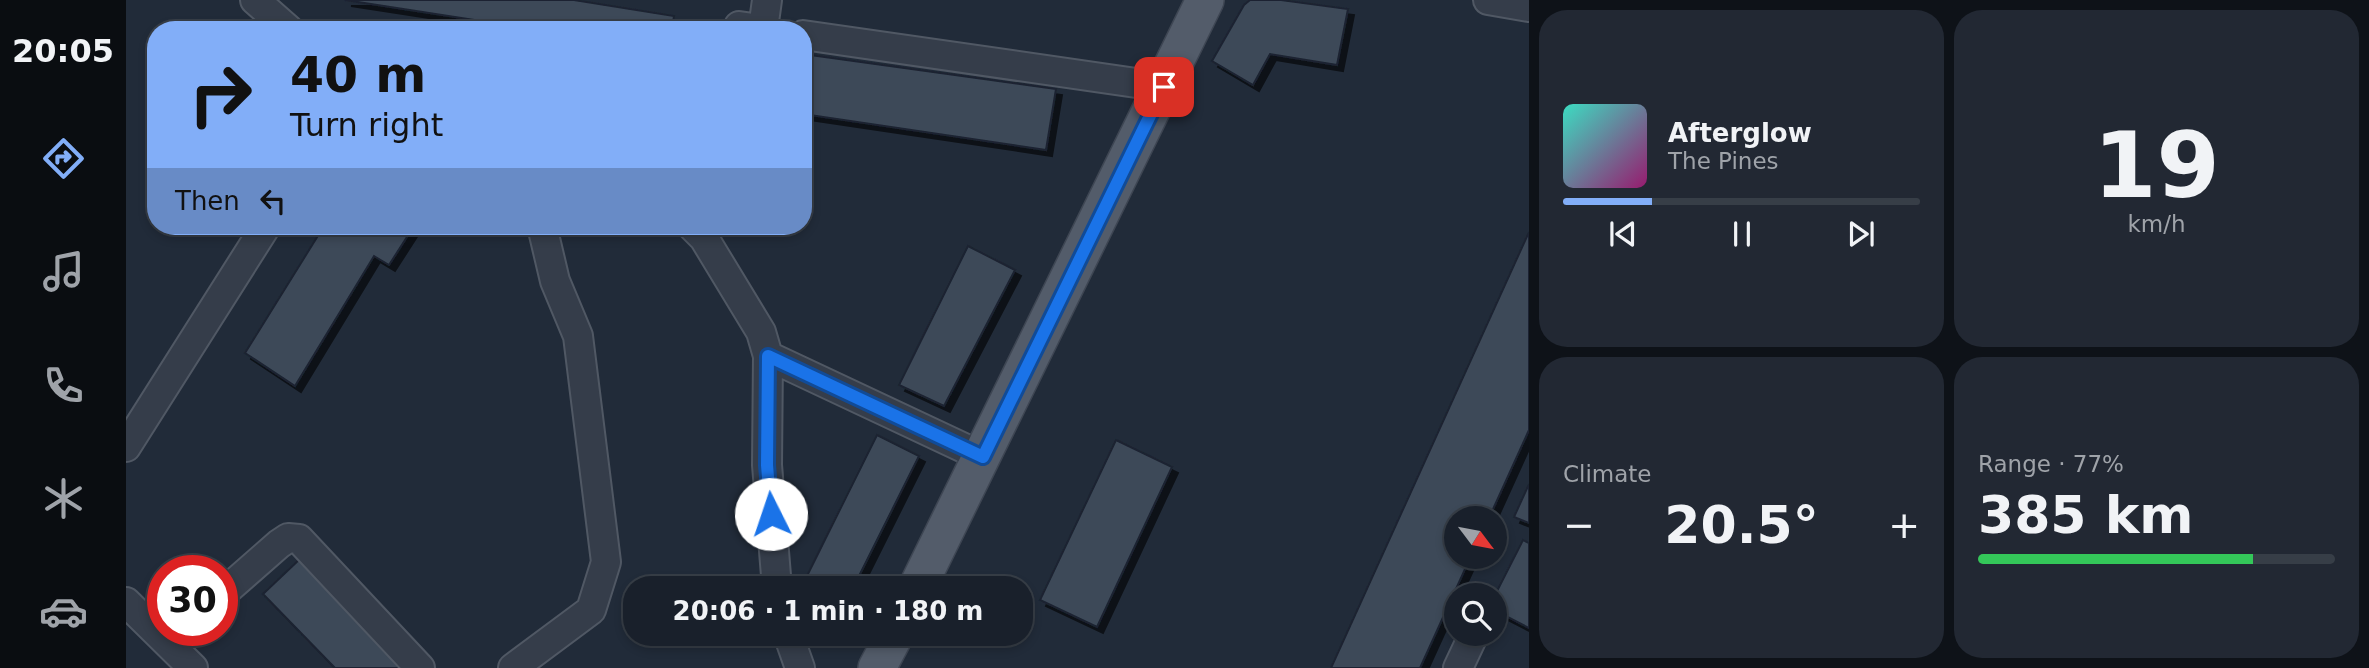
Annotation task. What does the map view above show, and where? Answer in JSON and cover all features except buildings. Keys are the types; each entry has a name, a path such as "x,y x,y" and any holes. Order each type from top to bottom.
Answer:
{"main road":[{"path":"923,576 1205,0"},
{"path":"877,668 889,646"}],"street":[{"path":"255,0 279,21"},
{"path":"756,21 767,0"},
{"path":"1488,0 1529,7"},
{"path":"812,36 1164,87"},
{"path":"126,447 260,235"},
{"path":"513,668 591,610 606,562 587,390 578,336 555,281 544,235"},
{"path":"703,235 761,331 768,356 767,465 776,576"},
{"path":"768,356 983,457"},
{"path":"238,580 279,544 288,538 299,539 420,668"},
{"path":"126,602 147,617"},
{"path":"181,646 193,668"},
{"path":"792,646 800,668"},
{"path":"1458,668 1468,646"}],"route":[{"path":"771,514 767,465 768,356 983,457 1164,87"}]}
